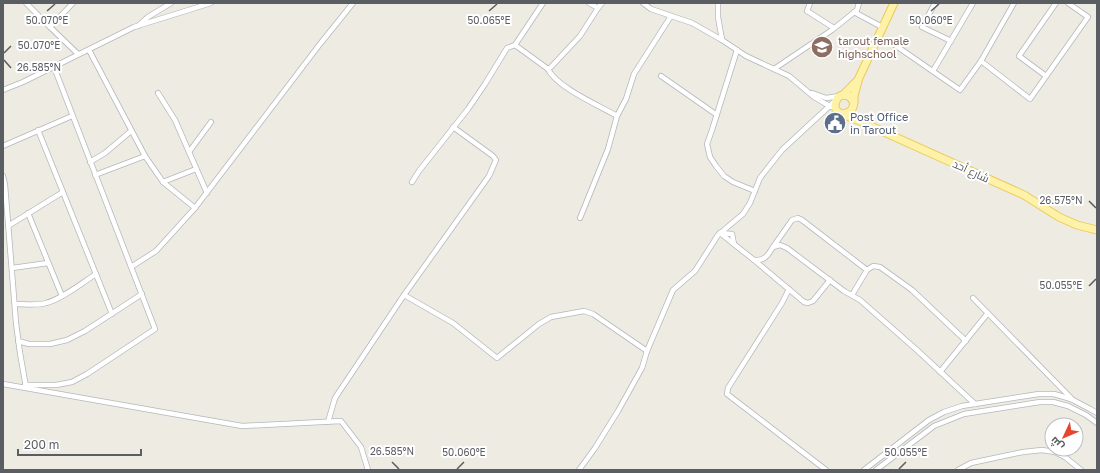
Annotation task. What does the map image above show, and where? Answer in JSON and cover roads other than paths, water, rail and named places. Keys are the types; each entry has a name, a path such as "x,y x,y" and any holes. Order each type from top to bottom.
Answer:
{"main road":[{"path":"858,80 840,97 835,104 839,111 850,112 854,105 854,96 858,80 894,3"},
{"path":"840,97 849,96 870,126"},
{"name":"شارع أحد","path":"839,111 1024,195 1059,217 1077,225 1097,230"}],"street":[{"path":"26,3 78,54"},
{"path":"50,27 73,3"},
{"path":"137,27 148,17 171,3"},
{"path":"3,90 23,82 78,54 137,27 211,3"},
{"path":"131,267 156,251 195,208 353,3"},
{"path":"412,182 468,109 507,48 515,45 543,3"},
{"path":"589,3 598,8"},
{"path":"548,69 580,36 602,3"},
{"path":"643,3 651,9 692,23 746,56 789,76 820,101 839,111"},
{"path":"718,3 718,17 722,40"},
{"path":"810,3 807,11 834,28"},
{"path":"774,69 834,28 854,12 859,3"},
{"path":"936,3 922,26 951,41"},
{"path":"933,71 973,3"},
{"path":"876,41 889,41 960,90 981,61 1014,3"},
{"path":"1046,76 1019,56 1056,3"},
{"path":"981,61 1030,99 1088,17 1068,3"},
{"path":"854,12 882,27"},
{"path":"580,218 608,149 617,116 626,99 634,74 672,16"},
{"path":"515,45 548,69 550,73 565,87 617,116"},
{"path":"89,50 145,156 163,182 195,208"},
{"path":"737,50 707,144 710,157 724,176 733,182 755,191"},
{"path":"26,386 56,385 72,382 87,374 155,329 54,67"},
{"path":"661,76 717,115"},
{"path":"810,92 826,98 840,97"},
{"path":"158,93 175,120 206,193"},
{"path":"579,470 595,448 618,411 642,368 647,351 673,290 695,271 720,233 743,214 750,203 760,178 782,150 840,97"},
{"path":"820,101 822,112"},
{"path":"822,112 829,110 839,111"},
{"path":"3,146 72,116"},
{"path":"188,152 211,122"},
{"path":"328,422 335,398 404,295 489,176 496,160 493,156 453,128"},
{"path":"38,130 112,314"},
{"path":"90,162 105,153 131,130"},
{"path":"96,175 145,156"},
{"path":"163,182 196,169"},
{"path":"3,176 5,184 18,341 26,386"},
{"path":"8,226 63,192"},
{"path":"28,213 62,296"},
{"path":"754,260 760,261 766,257 792,220 798,218 867,271"},
{"path":"720,233 804,302 808,303 813,301 830,280"},
{"path":"774,246 780,245 787,248 866,305 975,404"},
{"path":"12,268 48,263"},
{"path":"852,295 867,271 873,266 880,266 912,290 966,340"},
{"path":"15,304 30,305 46,303 57,299 96,274"},
{"path":"788,289 782,303 728,388 727,394 826,470"},
{"path":"18,341 30,344 50,344 67,340 85,331 142,294"},
{"path":"404,295 452,323 497,358 539,324 551,317 584,311 593,314 647,351"},
{"path":"973,298 1071,398 1097,413"},
{"path":"940,372 988,313"},
{"path":"3,384 26,386 242,426 341,422 361,447 368,470"},
{"path":"864,470 930,420 944,412 962,406 1039,394 1054,394 1071,398"},
{"path":"878,470 934,426 964,414 1040,402 1053,402 1068,406 1097,423"},
{"path":"1089,417 1090,409"},
{"path":"958,470 971,463 1023,452 1042,450 1055,452 1065,457 1079,469"}],"place":[{"name":"tarout female highschool","path":"822,47"},
{"name":"Post Office in Tarout","path":"835,123"}]}
